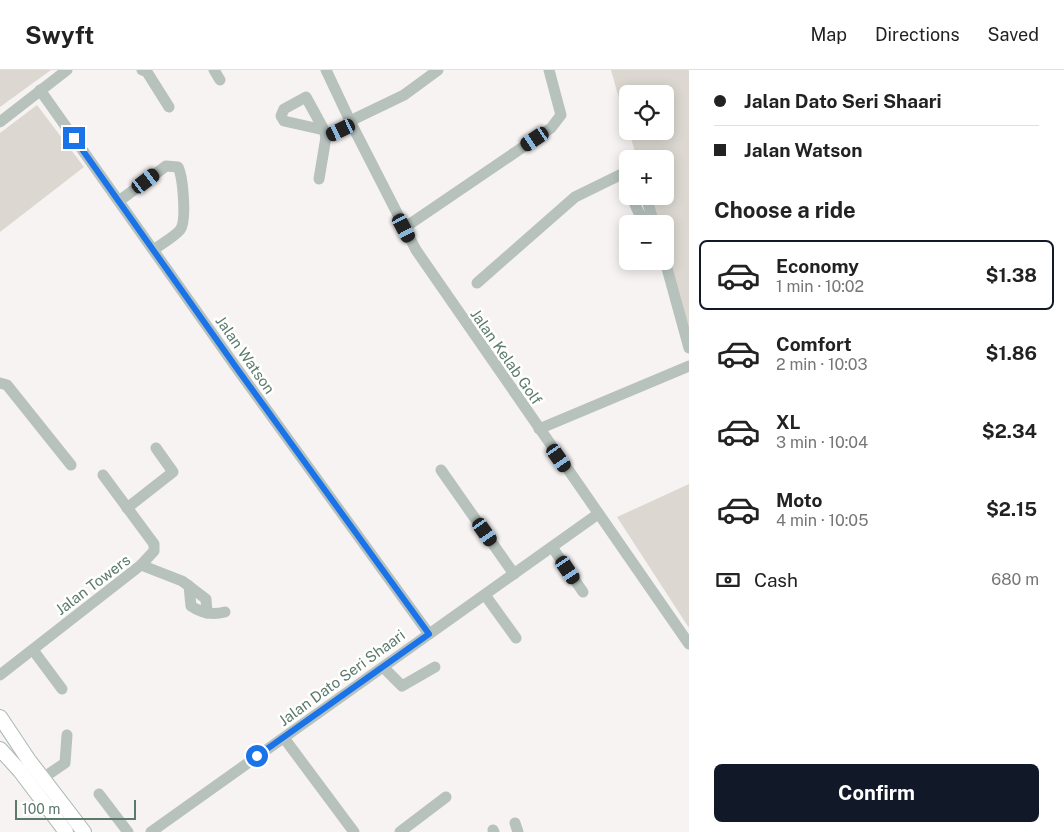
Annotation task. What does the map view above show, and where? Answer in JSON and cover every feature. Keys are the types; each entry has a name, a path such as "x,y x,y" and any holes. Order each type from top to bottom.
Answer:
{"main road":[{"path":"0,717 4,726 84,832"},
{"path":"0,748 20,770 66,832"}],"street":[{"path":"0,122 67,70"},
{"path":"142,70 147,72 169,107"},
{"name":"Jalan Kelab Golf","path":"326,70 404,228 448,300 689,644"},
{"path":"319,179 325,133 351,123 404,94 438,70"},
{"path":"404,228 551,128 561,115 549,70"},
{"name":"Jalan Watson","path":"40,90 238,370 429,634"},
{"path":"119,201 166,166 178,167 181,176 184,221 181,229 154,250"},
{"path":"477,283 575,197 619,175"},
{"path":"667,270 689,348"},
{"path":"539,429 689,366"},
{"path":"0,383 7,385 71,465"},
{"path":"127,508 173,472 156,448"},
{"path":"441,470 514,574"},
{"path":"103,475 155,548 141,565"},
{"name":"Jalan Dato Seri Shaari","path":"151,832 598,514"},
{"path":"552,547 583,592"},
{"name":"Jalan Towers","path":"0,675 141,565 182,581 189,586 206,599 207,613"},
{"path":"189,586 188,601 197,611 207,613 225,612"},
{"path":"485,595 516,638"},
{"path":"33,650 62,689"},
{"path":"383,667 402,686 435,667"},
{"path":"42,778 64,763 67,735"},
{"path":"284,738 354,832"},
{"path":"99,794 128,832"},
{"path":"400,832 446,797"}],"shaded area":[{"path":"0,70 51,70 0,107"},
{"path":"611,70 689,70 689,344 668,270 674,270 674,215 652,215 650,205 674,205 674,150 634,150 632,140 674,140 674,85 619,85 619,98"},
{"path":"37,105 84,167 0,232 0,133"},
{"path":"689,484 689,628 617,517"}],"route":[{"path":"74,138 238,370 429,634 257,756"}]}
